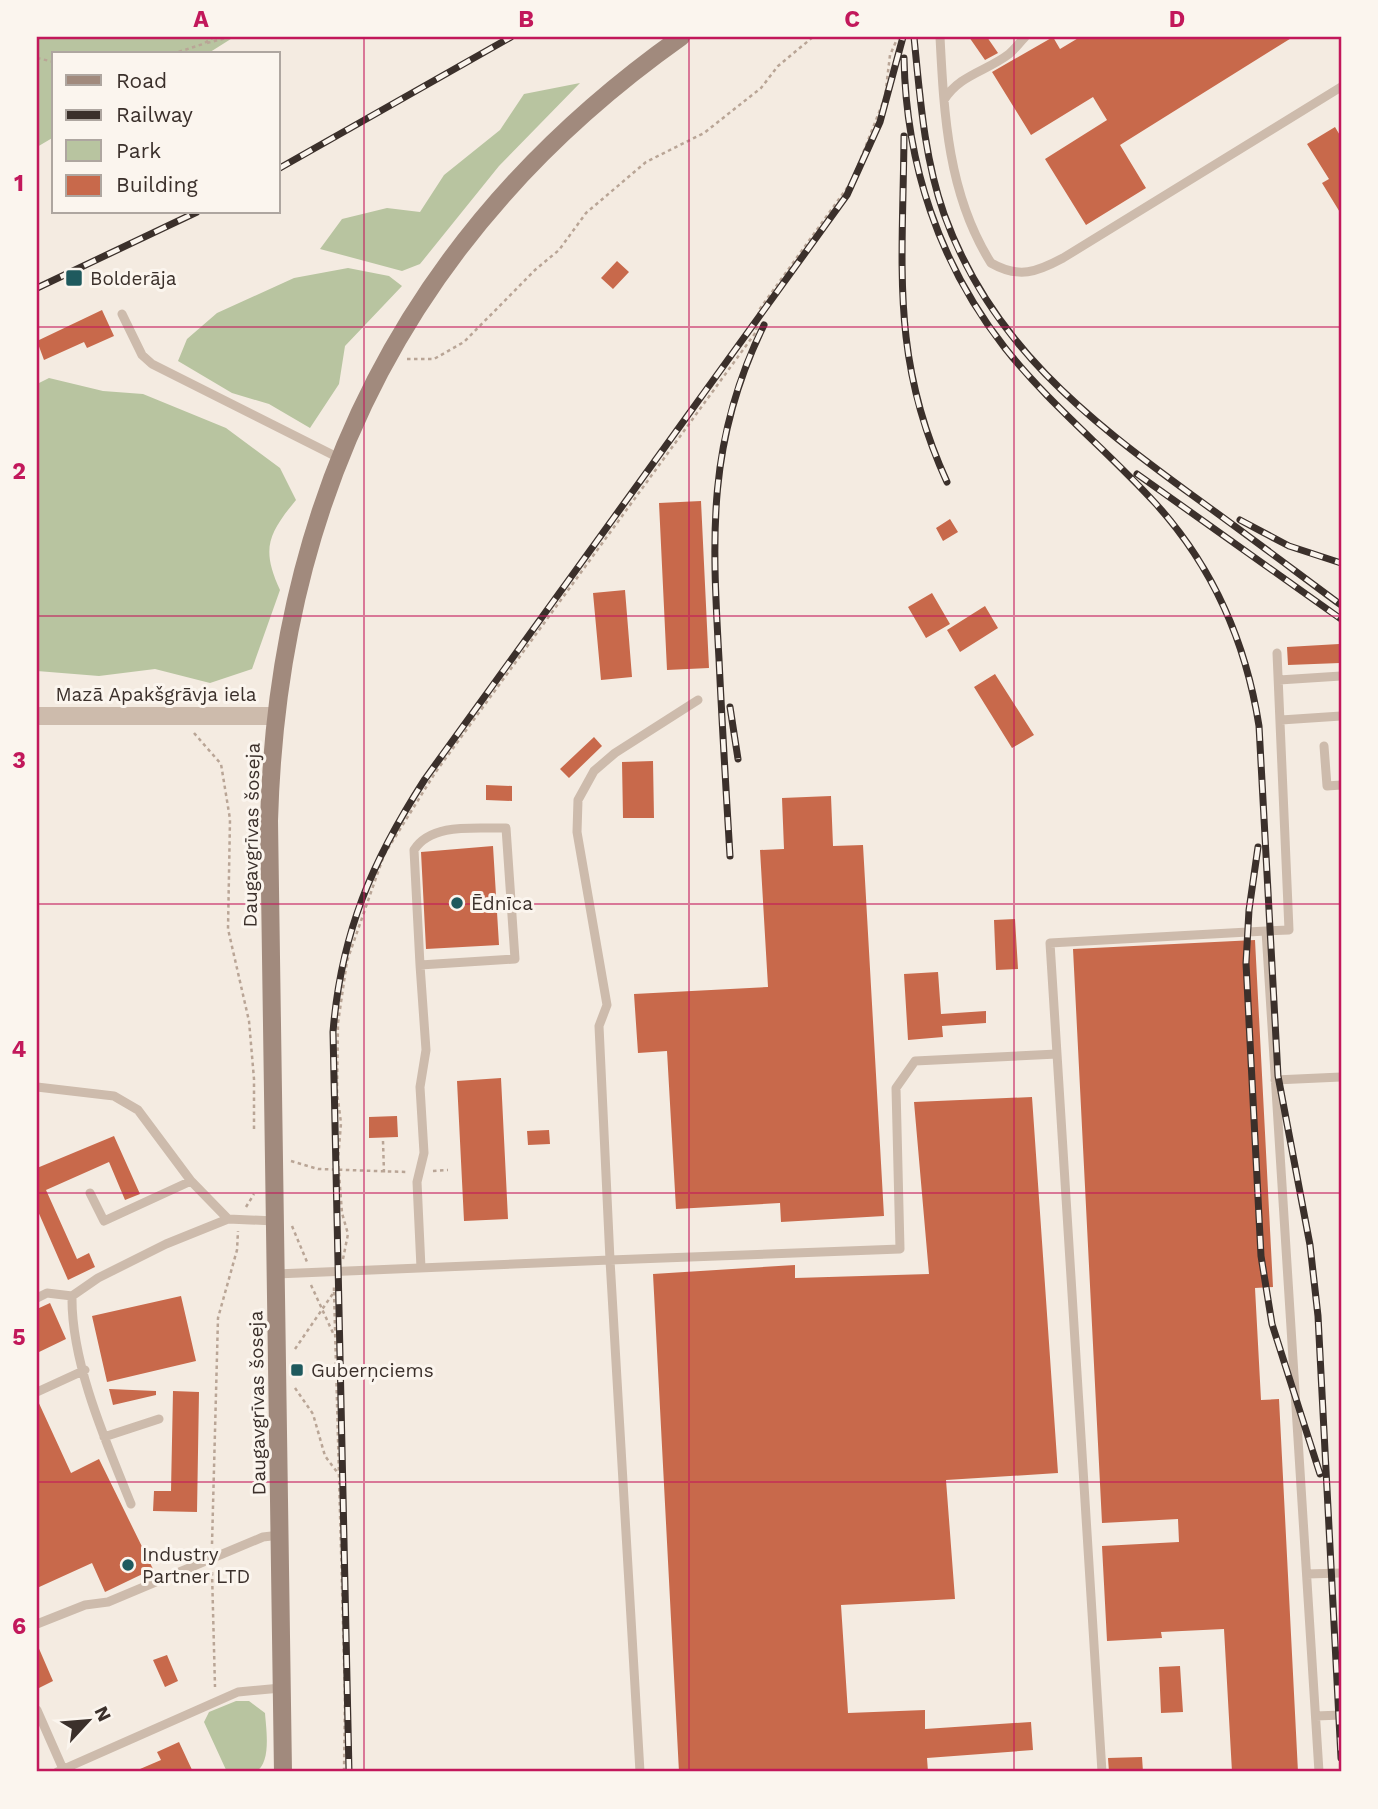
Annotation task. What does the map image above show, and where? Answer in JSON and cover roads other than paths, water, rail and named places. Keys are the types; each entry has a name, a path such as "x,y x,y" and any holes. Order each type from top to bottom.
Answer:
{"main road":[{"name":"Daugavgrīvas šoseja","path":"283,1772 276,1274 283,1217 269,821 275,716 288,628 302,568 339,458 449,261 506,191 586,112 681,37"}],"street":[{"name":"Mazā Apakšgrāvja iela","path":"37,716 186,717 231,713 275,716"}],"lane":[{"path":"940,37 944,102 953,170 967,216 980,245 991,263 1003,270 1034,273 1341,87"},
{"path":"944,102 950,91 965,78 1010,53 1025,37"},
{"path":"122,314 142,355 152,364 339,458"},
{"path":"1102,1772 1050,943 1289,930 1277,653"},
{"path":"1279,680 1341,676"},
{"path":"640,1772 599,1026 607,1005 577,832 578,800 594,771 615,752 698,700"},
{"path":"1280,720 1341,716"},
{"path":"1324,746 1327,786 1341,785"},
{"path":"421,965 515,959 506,828 438,831 422,838 414,850 426,1050 420,1087 424,1153 417,1182 421,1268"},
{"path":"1266,931 1319,1772"},
{"path":"276,1274 310,1270 421,1268 509,1262 900,1250 896,1088 915,1061 1057,1054"},
{"path":"1275,1080 1341,1077"},
{"path":"37,1087 114,1096 138,1110 191,1181 228,1219"},
{"path":"90,1193 104,1221 191,1181"},
{"path":"37,1298 47,1293 72,1296 98,1278 228,1219 283,1217"},
{"path":"72,1296 72,1325 104,1437 131,1504"},
{"path":"37,1392 85,1370"},
{"path":"104,1437 159,1419"},
{"path":"37,1624 85,1605 108,1602 263,1537 279,1535"},
{"path":"1307,1574 1341,1573"},
{"path":"37,1710 60,1771 238,1692 281,1688"},
{"path":"1316,1716 1341,1715"}],"railway":[{"path":"280,168 511,37"},
{"path":"349,1772 333,1032 343,962 352,930 362,899 389,839 425,779 847,195 880,122 903,37"},
{"path":"914,37 927,149 944,214 964,260 988,302 1015,339 1046,374 1115,436 1341,605"},
{"path":"904,58 911,136 919,174 930,211 962,282 982,316 1022,369 1156,504 1176,528 1210,580 1224,608 1236,636 1253,695 1259,726 1278,1076 1310,1245 1318,1316 1341,1758"},
{"path":"904,136 902,270 908,353 916,394 947,482"},
{"path":"37,288 193,214"},
{"path":"730,856 721,708 715,529 723,449 732,409 745,368 764,325"},
{"path":"1137,474 1341,619"},
{"path":"1240,520 1289,546 1341,563"},
{"path":"730,707 738,759"},
{"path":"1258,847 1249,910 1246,963 1261,1256 1272,1324 1320,1474"}],"place":[{"name":"Bolderāja","path":"74,278"},
{"name":"Ēdnīca","path":"457,903"},
{"name":"Guberņciems","path":"297,1370"},
{"name":"Industry Partner LTD","path":"128,1565"}]}
